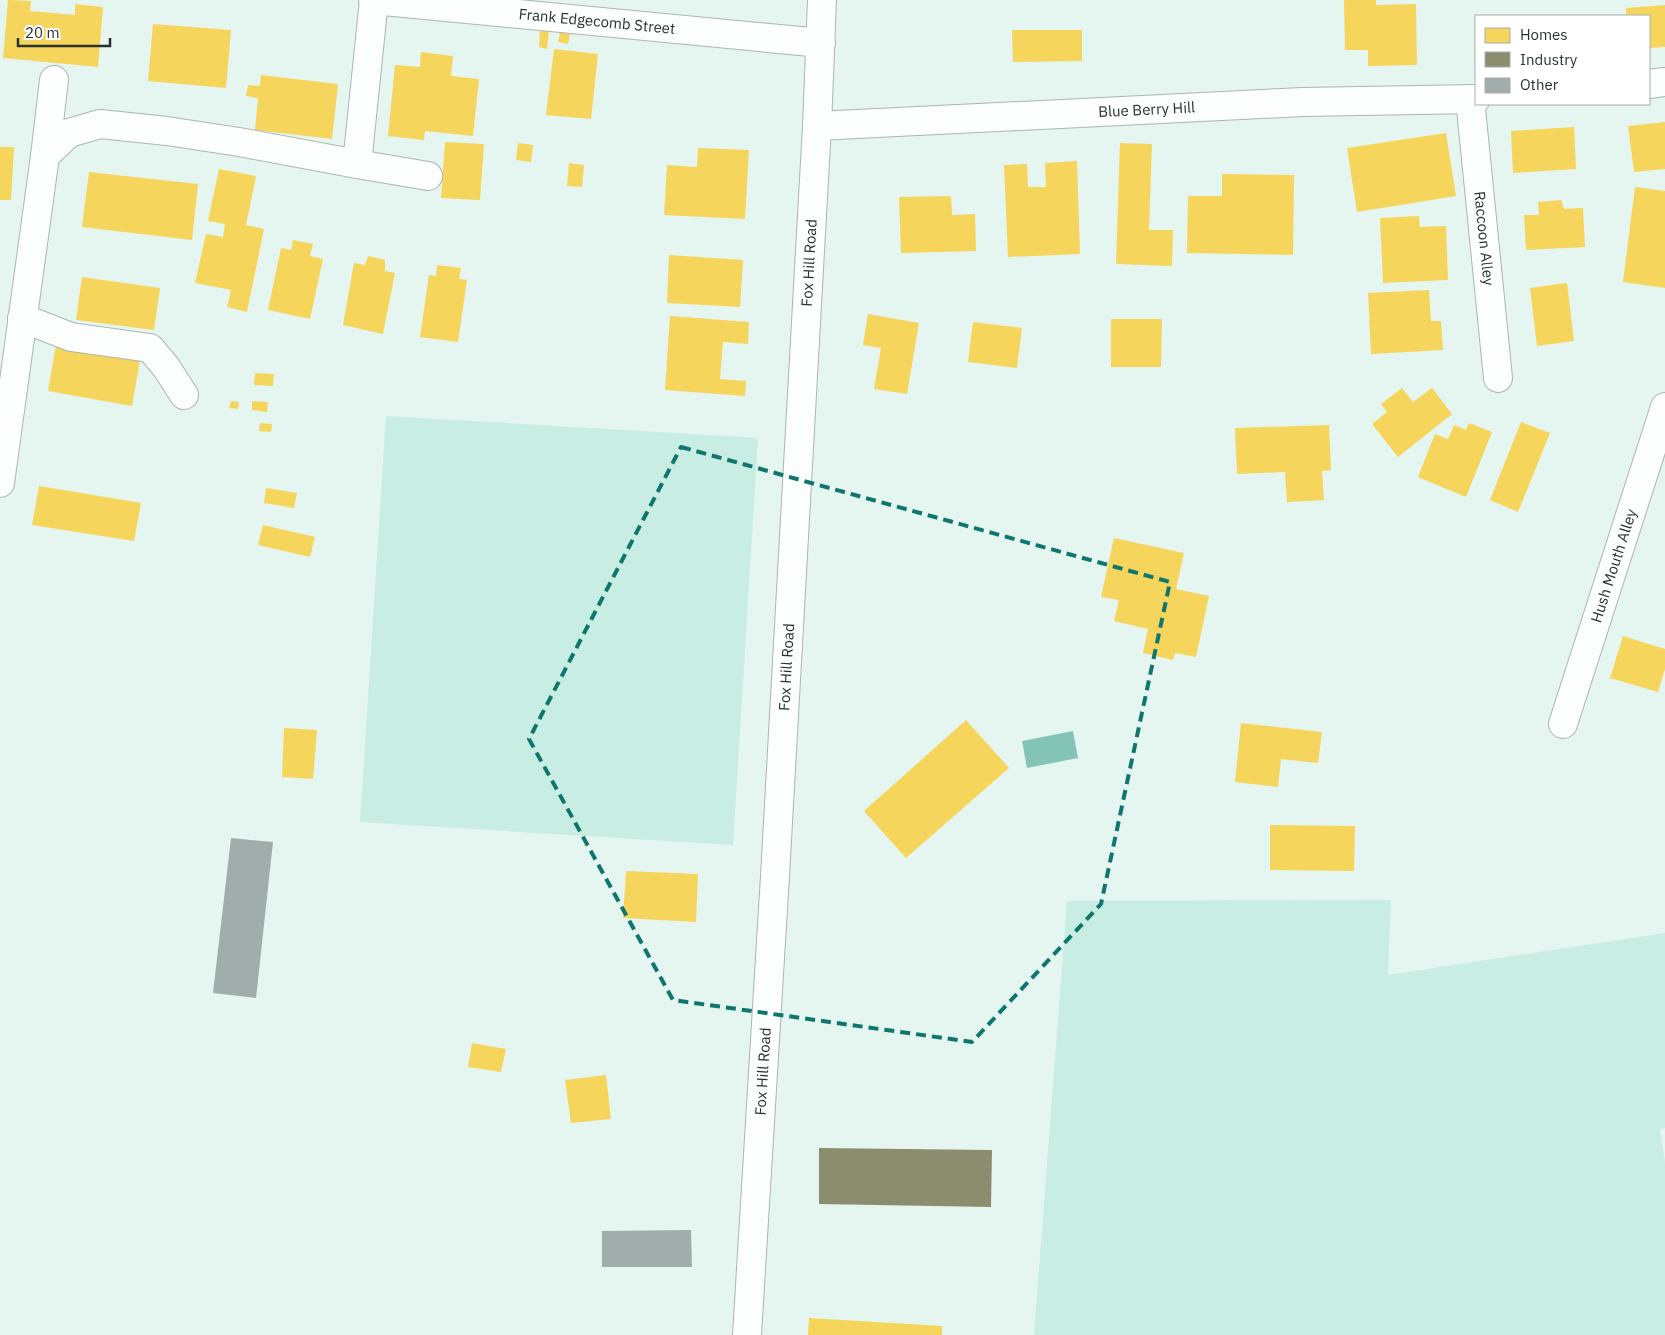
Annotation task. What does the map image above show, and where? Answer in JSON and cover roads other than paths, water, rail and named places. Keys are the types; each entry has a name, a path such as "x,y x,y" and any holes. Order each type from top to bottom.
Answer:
{"street":[{"name":"Frank Edgecomb Street","path":"374,0 821,43"},
{"path":"357,164 374,0"},
{"name":"Fox Hill Road","path":"747,1335 775,876 817,126 822,0"},
{"path":"0,483 54,80"},
{"path":"1650,84 1665,82"},
{"name":"Blue Berry Hill","path":"817,126 1303,102 1473,99"},
{"name":"Raccoon Alley","path":"1473,99 1498,378"},
{"path":"45,156 68,133 100,124 167,131 239,142 428,176"},
{"path":"22,318 71,336 150,348 166,367 184,395"},
{"name":"Hush Mouth Alley","path":"1564,724 1665,407"}]}
